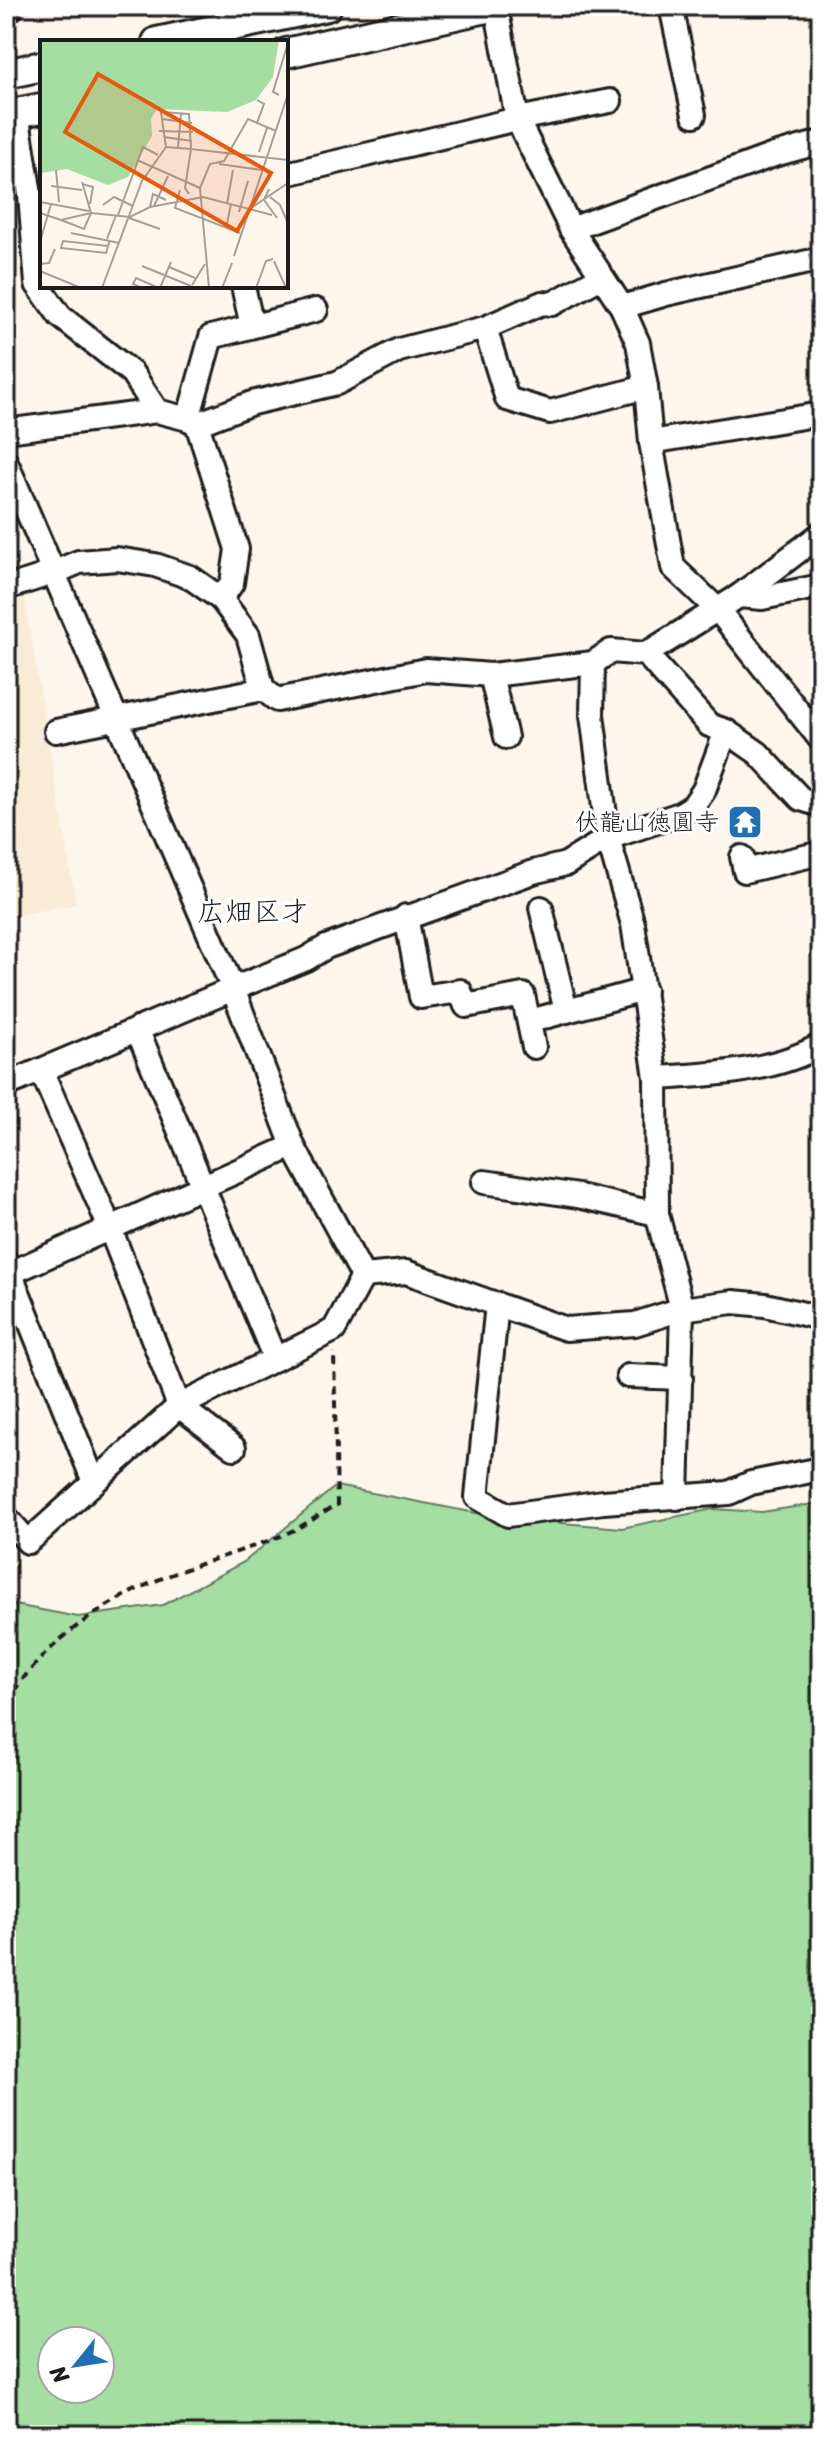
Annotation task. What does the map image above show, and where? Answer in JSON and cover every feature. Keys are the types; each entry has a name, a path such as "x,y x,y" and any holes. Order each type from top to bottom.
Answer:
{"main road":[{"path":"166,40 327,6"},
{"path":"288,53 495,6"},
{"path":"6,74 40,66"}],"street":[{"path":"495,6 517,119 571,229 622,307 638,343 651,442 673,567 718,610 821,740"},
{"path":"671,6 694,115"},
{"path":"288,174 517,119 610,101"},
{"path":"22,112 37,284 60,316 132,373 157,411"},
{"path":"571,229 774,155 821,142"},
{"path":"622,307 821,259"},
{"path":"6,431 157,411 192,422 252,403 337,383 399,350 485,328 542,303 552,304 601,277"},
{"path":"243,288 252,326"},
{"path":"221,599 232,583 237,549 192,422 211,337 316,310"},
{"path":"485,328 507,399 550,412 646,387"},
{"path":"651,442 821,414"},
{"path":"6,462 233,989 293,1146 363,1276"},
{"path":"6,588 79,562 117,559 155,565 190,577 221,599 248,635 263,689 277,700 426,670 491,675 593,663 611,651 646,654 739,596 821,534"},
{"path":"739,596 762,598 821,586"},
{"path":"646,654 709,725 726,731 758,753 801,799 821,805"},
{"path":"593,663 592,715 608,838 633,924 656,1078 657,1214 682,1309 677,1498"},
{"path":"491,675 506,737"},
{"path":"56,731 263,689"},
{"path":"6,1085 306,959 326,947 533,872 566,864 628,829 680,814 693,806 704,790 726,731"},
{"path":"742,857 745,871 821,853"},
{"path":"541,908 566,1011"},
{"path":"406,916 421,997 460,991 466,1006 523,995 534,1047"},
{"path":"530,1021 644,990"},
{"path":"137,1029 275,1359"},
{"path":"656,1078 717,1075 802,1056 821,1045"},
{"path":"41,1070 110,1228 179,1406 234,1448"},
{"path":"94,1482 8,1270 293,1146"},
{"path":"484,1182 578,1196 657,1214"},
{"path":"363,1276 406,1272 566,1329 635,1324 682,1309 733,1302 765,1305 821,1318"},
{"path":"6,1517 28,1542 179,1406 334,1330 363,1276"},
{"path":"497,1304 477,1497 508,1515 603,1502 729,1493 751,1483 821,1469"},
{"path":"628,1376 681,1378"}],"path":[{"path":"6,29 32,6"},
{"path":"6,1703 29,1669 66,1633 109,1605 169,1575 286,1534 337,1505 334,1330"}],"shaded area":[{"path":"24,595 76,904 6,918 6,599"}],"green space":[{"path":"336,1486 502,1518 622,1528 713,1509 762,1512 821,1503 821,2435 6,2435 6,1599 10,1604 78,1617 163,1605 244,1562"}],"place":[{"name":"伏龍山徳圓寺","path":"745,822"}],"district":[{"name":"広畑区才","path":"253,911"}]}
